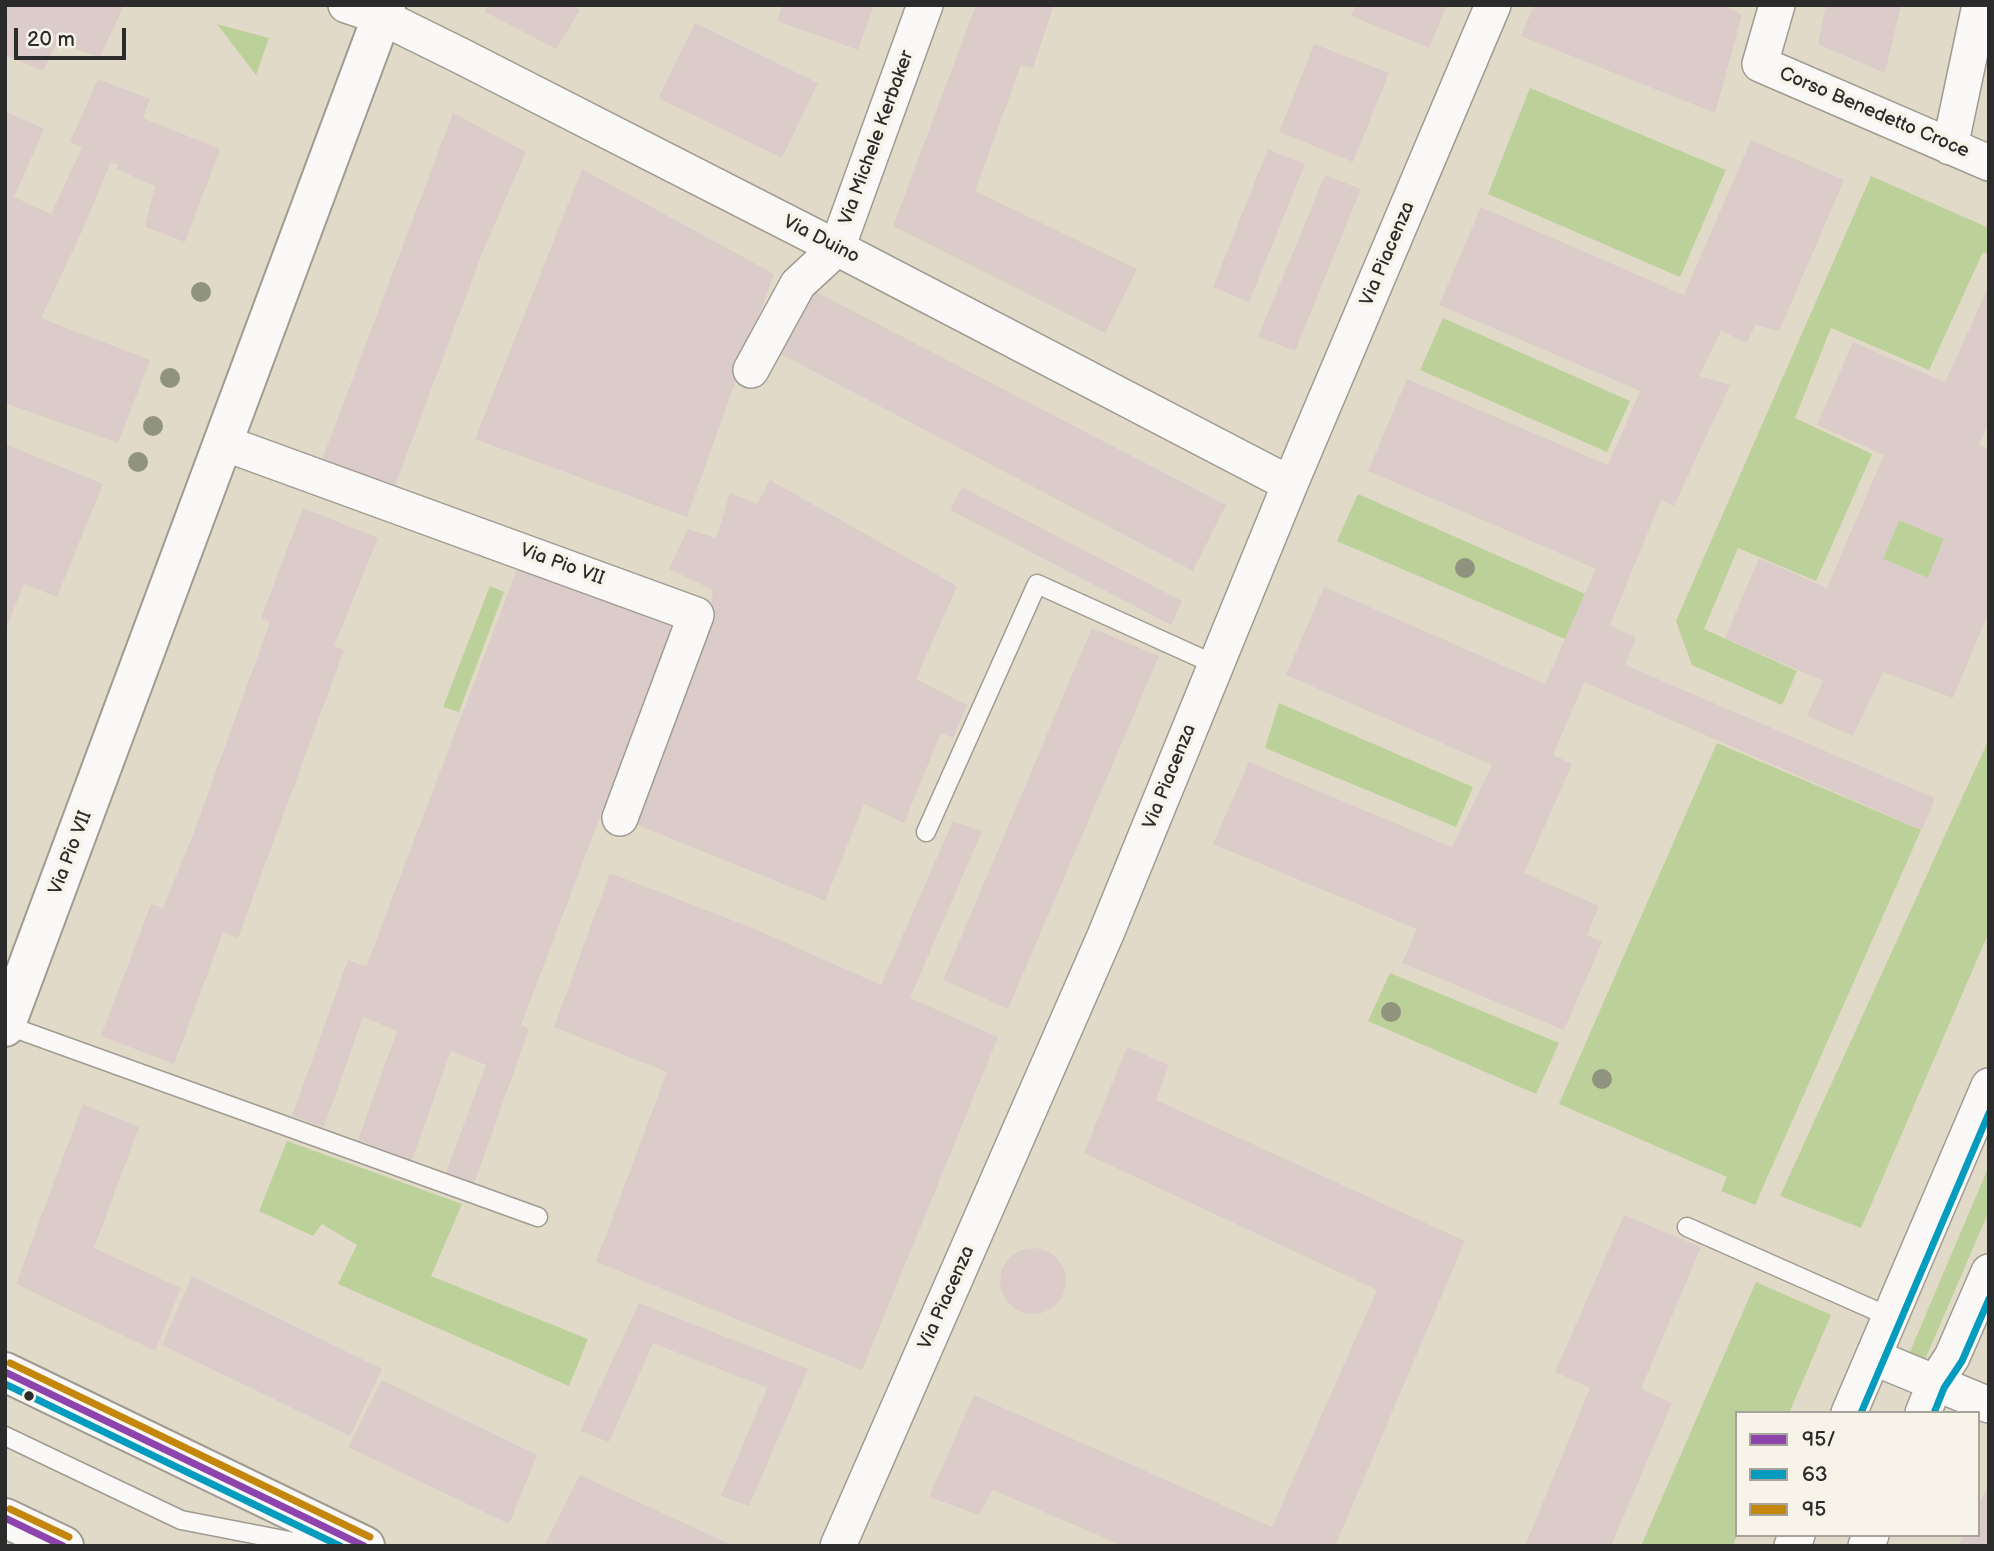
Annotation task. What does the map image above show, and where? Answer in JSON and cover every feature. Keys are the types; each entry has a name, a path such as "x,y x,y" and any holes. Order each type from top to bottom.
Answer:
{"street":[{"name":"Via Duino","path":"346,5 384,11 1290,484"},
{"name":"Via Michele Kerbaker","path":"751,370 797,284 837,248 925,5"},
{"name":"Via Piacenza","path":"838,1546 1105,936 1290,484 1493,5"},
{"name":"Corso Benedetto Croce","path":"1777,5 1760,64 1989,163"},
{"path":"1950,147 1980,5"},
{"name":"Via Pio VII","path":"6,1026 384,11"},
{"name":"Via Pio VII","path":"224,443 696,615 620,818"},
{"path":"1850,1411 1989,1086"},
{"path":"1929,1398 1952,1357 1989,1272"},
{"path":"1872,1357 1929,1398 1989,1405"},
{"path":"5,1372 365,1546"},
{"path":"5,1518 64,1546"}],"lane":[{"path":"926,832 1037,584 1216,665"},
{"path":"6,1026 538,1217"},
{"path":"1687,1227 1890,1317"},
{"path":"5,1436 181,1520 315,1546"}],"green space":[{"path":"217,24 269,38 256,75"},
{"path":"1530,88 1726,170 1680,277 1488,194"},
{"path":"1871,176 1989,228 1989,254 1983,252 1929,370 1831,328 1795,418 1872,454 1816,581 1738,548 1704,629 1797,671 1782,705 1692,665 1676,621"},
{"path":"1443,318 1630,401 1607,452 1420,370"},
{"path":"1358,494 1585,594 1565,639 1337,541"},
{"path":"1899,520 1944,539 1928,578 1883,559"},
{"path":"490,586 504,592 459,712 443,707"},
{"path":"1279,703 1473,787 1456,827 1265,748"},
{"path":"1989,739 1989,932 1861,1228 1780,1196"},
{"path":"1717,743 1921,830 1755,1205 1721,1191 1727,1177 1559,1104"},
{"path":"1390,973 1559,1043 1536,1094 1368,1021"},
{"path":"287,1141 462,1204 431,1276 588,1339 569,1386 338,1284 357,1245 322,1224 313,1236 259,1211"},
{"path":"1989,1166 1989,1211 1924,1362 1909,1354"},
{"path":"1756,1282 1831,1315 1790,1411 1735,1411 1736,1537 1733,1546 1641,1546"}],"building":[{"path":"9,5 124,5 100,57 57,43 43,71 5,55 5,14"},
{"path":"488,5 571,5 580,10 556,49 485,12"},
{"path":"782,5 874,5 858,50 777,21"},
{"path":"976,5 1054,5 1033,68 1021,65 975,191 1137,269 1105,333 893,226"},
{"path":"1356,5 1447,5 1429,48 1351,16"},
{"path":"1534,5 1724,5 1742,15 1715,113 1521,36"},
{"path":"1826,5 1901,5 1885,73 1818,44"},
{"path":"695,23 818,83 782,158 658,98"},
{"path":"1314,44 1389,73 1353,162 1279,132"},
{"path":"98,79 150,99 143,118 220,149 185,242 145,227 155,186 116,169 118,165 111,162 41,318 150,360 118,443 5,403 5,111 44,129 14,197 51,214 82,148 70,142"},
{"path":"453,113 526,152 485,246 393,491 320,465"},
{"path":"1751,140 1844,180 1779,331 1755,325 1747,343 1721,331 1699,376 1730,385 1674,506 1661,500 1610,625 1636,638 1625,665 1935,798 1922,830 1584,682 1553,755 1572,764 1524,873 1599,906 1587,935 1602,942 1564,1030 1402,963 1417,929 1213,844 1249,762 1452,847 1492,765 1286,675 1324,587 1545,684 1596,569 1368,471 1407,379 1608,465 1640,391 1439,305 1481,207 1684,295"},
{"path":"1268,149 1305,164 1249,302 1213,287"},
{"path":"582,169 774,274 687,517 475,439"},
{"path":"1325,175 1361,189 1295,351 1258,337"},
{"path":"805,286 1226,505 1193,571 775,351"},
{"path":"1989,286 1989,422 1979,445 1989,449 1989,612 1953,698 1883,672 1853,736 1807,716 1823,681 1725,638 1759,558 1827,588 1884,455 1817,425 1853,342 1945,382","holes":["1899,520 1944,539 1928,578 1883,559"]},
{"path":"5,444 103,484 57,597 24,584 5,631"},
{"path":"770,480 957,586 916,679 967,705 953,738 941,733 904,823 864,804 825,901 628,821 709,623 713,590 669,569 688,529 716,538 730,493 757,504"},
{"path":"962,487 1182,601 1171,625 950,510"},
{"path":"303,508 378,538 334,646 344,650 238,938 223,932 174,1064 101,1036 151,904 163,908 194,832 270,622 261,618"},
{"path":"519,564 677,622 521,1025 529,1029 474,1184 445,1175 486,1065 451,1051 412,1160 358,1140 397,1031 363,1017 324,1127 292,1116 348,960 366,967"},
{"path":"1092,628 1159,656 1008,1009 943,980"},
{"path":"953,821 982,831 910,998 998,1037 862,1370 596,1262 667,1072 554,1027 610,873 755,929 881,985"},
{"path":"1127,1047 1169,1065 1156,1100 1465,1241 1335,1546 1123,1546 993,1490 979,1515 929,1497 974,1395 1272,1527 1377,1290 1084,1153"},
{"path":"83,1104 139,1127 94,1248 181,1288 155,1351 16,1284"},
{"path":"1624,1215 1701,1247 1641,1389 1672,1403 1611,1546 1525,1546 1590,1388 1555,1372"},
{"path":"1033,1248 1046,1251 1056,1258 1063,1268 1066,1281 1063,1294 1056,1304 1046,1311 1033,1314 1020,1311 1010,1304 1003,1294 1000,1281 1003,1268 1010,1258 1020,1251"},
{"path":"192,1276 382,1369 350,1436 162,1345"},
{"path":"639,1303 808,1369 749,1506 721,1496 767,1388 653,1343 609,1442 580,1431"},
{"path":"382,1380 537,1455 509,1524 348,1447"},
{"path":"580,1475 734,1546 549,1546 545,1544"},
{"path":"1989,1484 1989,1546 1958,1546 1963,1537 1980,1537 1980,1501"}],"transit line":[{"name":"63","path":"1862,1411 1989,1113"},
{"name":"63","path":"1935,1411 1944,1388 1962,1361 1989,1299"},
{"name":"95","path":"10,1363 370,1537"},
{"name":"95/","path":"5,1372 364,1546"},
{"name":"63","path":"5,1384 340,1546"},
{"name":"95","path":"10,1509 69,1537"},
{"name":"95/","path":"5,1518 63,1546"}]}
